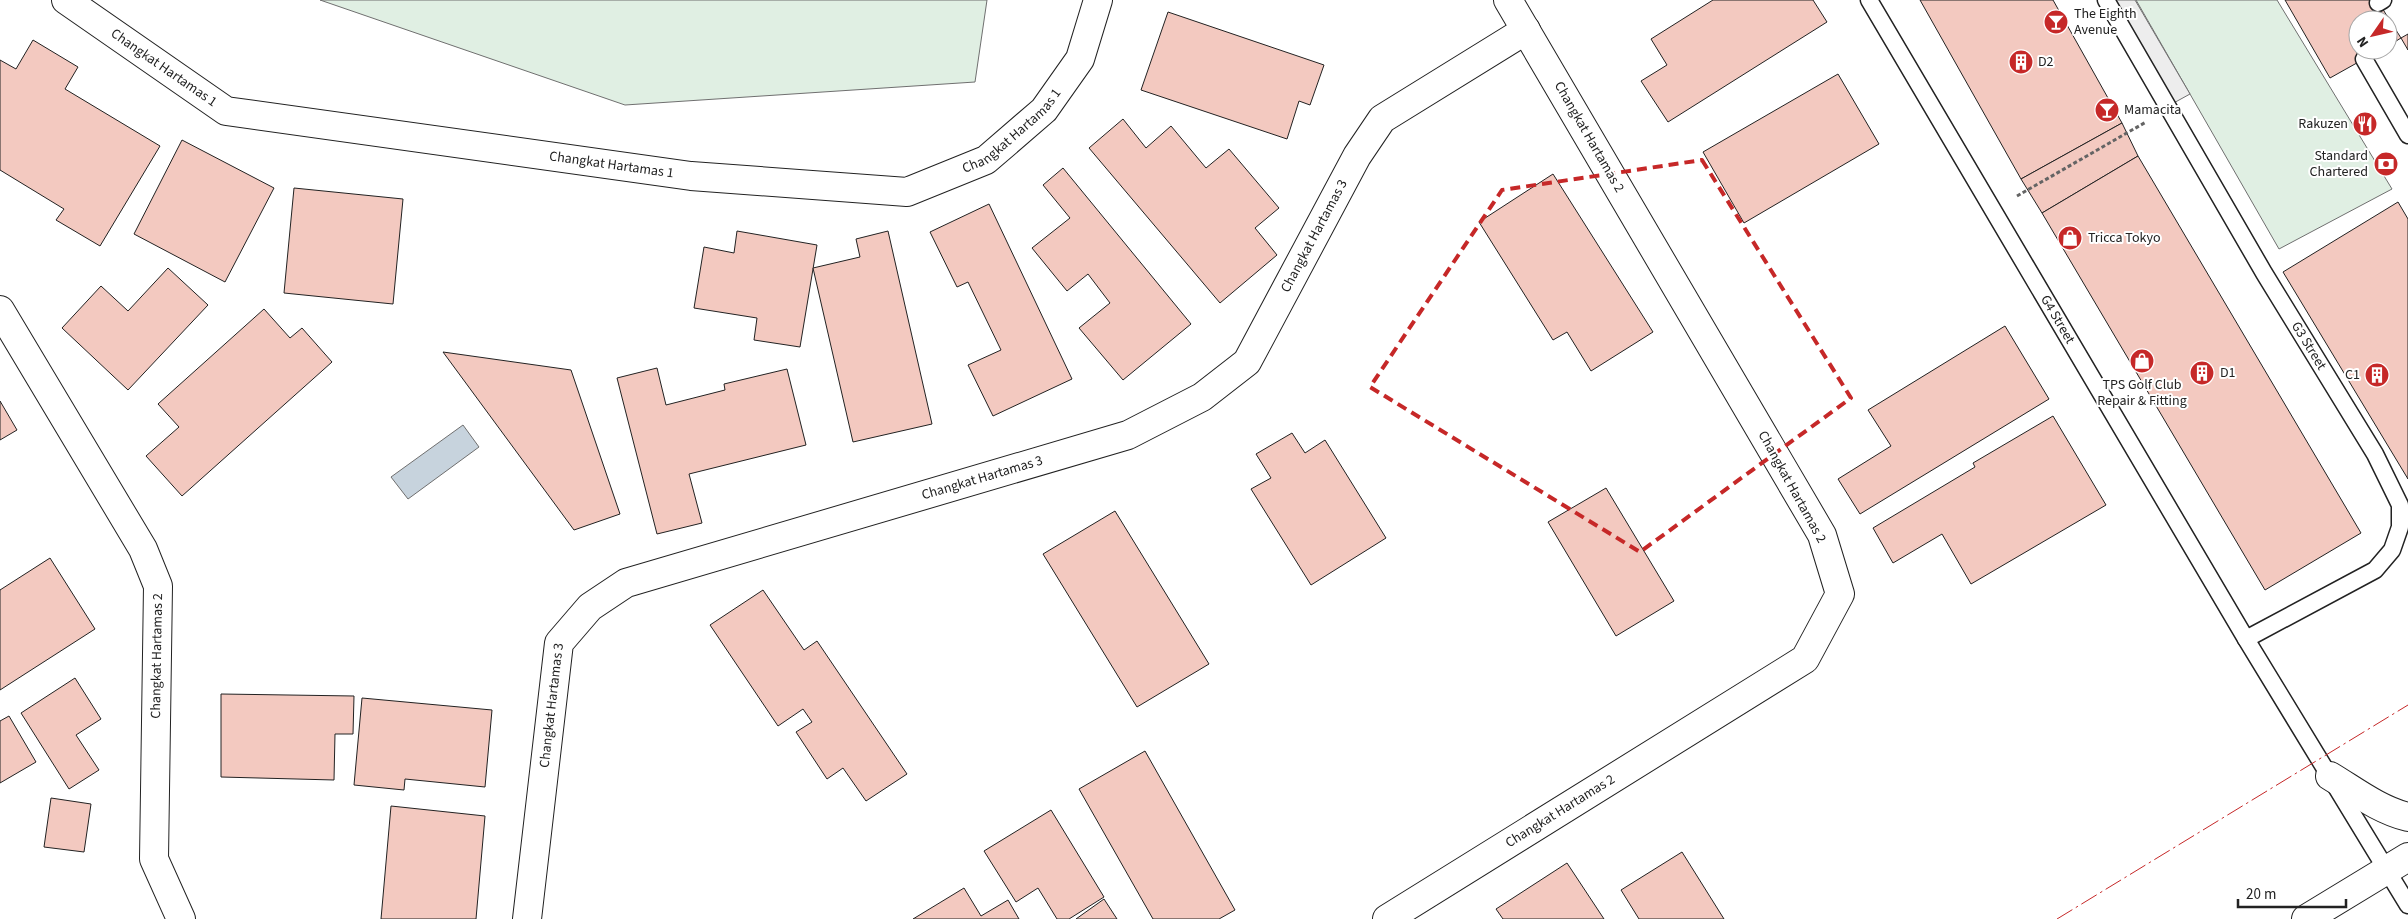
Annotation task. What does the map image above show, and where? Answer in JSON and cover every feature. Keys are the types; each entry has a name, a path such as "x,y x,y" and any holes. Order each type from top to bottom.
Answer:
{"street":[{"name":"Changkat Hartamas 1","path":"66,0 226,111 691,176 907,192 986,160 1044,110 1080,59 1098,0"},
{"name":"Changkat Hartamas 2","path":"1387,919 1805,659 1840,594 1822,535 1508,0"},
{"name":"Changkat Hartamas 3","path":"527,919 559,643 590,607 626,583 1128,435 1202,397 1247,362 1357,156 1382,119 1526,30"},
{"name":"Changkat Hartamas 2","path":"0,310 143,549 158,586 154,859 182,919"},
{"path":"2330,776 2372,802 2397,815 2408,817"},
{"path":"2306,919 2397,863"}],"lane":[{"name":"G4 Street","path":"1869,0 2246,639 2330,776 2397,863 2408,905"},
{"name":"G3 Street","path":"2106,0 2264,274 2375,454 2400,505 2400,526 2392,550 2375,570 2246,639"},
{"path":"2365,60 2408,135"},
{"path":"2375,454 2408,498"}],"path":[{"path":"2038,184 2168,109"}],"highlighted area":[{"path":"1702,160 1851,398 1640,552 1370,387 1502,190"}],"green space":[{"path":"320,0 987,0 975,82 625,105"},
{"path":"2136,0 2277,0 2392,189 2279,249"}],"shaded area":[{"path":"2111,0 2135,0 2190,94 2170,105"},
{"path":"463,425 479,447 408,499 391,477"}],"building":[{"path":"1713,0 1813,0 1827,22 1668,122 1641,81 1667,65 1651,39"},
{"name":"D2","path":"1920,0 2053,0 2122,123 2021,179"},
{"path":"2285,0 2377,0 2383,10 2348,10 2348,60 2362,60 2330,78"},
{"path":"1168,12 1324,65 1310,105 1299,101 1287,139 1141,90"},
{"path":"2408,34 2408,50 2401,38"},
{"path":"33,40 78,67 65,89 160,146 100,246 56,220 64,209 0,170 0,60 16,69"},
{"path":"1838,74 1879,144 1744,223 1703,152"},
{"path":"1123,119 1146,148 1171,126 1206,168 1229,149 1279,208 1255,228 1277,255 1220,303 1089,148"},
{"path":"2122,123 2138,156 2042,213 2021,179"},
{"path":"182,140 274,188 225,282 134,234"},
{"name":"D1","path":"2138,156 2361,533 2265,590 2042,213"},
{"path":"1063,168 1191,324 1123,380 1079,328 1110,303 1088,274 1067,291 1032,248 1070,218 1043,185"},
{"path":"1553,174 1653,332 1591,371 1567,332 1553,340 1479,222"},
{"path":"294,188 403,199 393,304 284,293"},
{"name":"C1","path":"2398,202 2408,219 2408,479 2283,272"},
{"path":"989,204 1072,379 993,416 968,365 1001,350 968,282 957,287 930,232"},
{"path":"737,231 817,245 800,347 754,340 757,318 694,308 704,247 734,253"},
{"path":"888,231 932,424 853,442 813,268 860,257 856,239"},
{"path":"168,268 208,305 128,390 62,328 101,286 128,311"},
{"path":"264,309 290,338 302,328 332,362 182,496 146,456 179,427 158,404"},
{"path":"2005,326 2049,399 1860,514 1838,479 1891,446 1868,410"},
{"path":"443,352 571,370 620,514 574,530"},
{"path":"657,368 666,405 725,390 724,384 787,369 806,445 689,474 702,523 657,534 617,378"},
{"path":"0,401 17,430 0,440"},
{"path":"2053,416 2106,505 1971,584 1942,534 1893,563 1873,528 1975,467 1973,463"},
{"path":"1292,433 1305,453 1325,440 1386,538 1311,585 1251,489 1271,478 1256,454"},
{"path":"1606,488 1674,601 1616,636 1548,522"},
{"path":"1115,511 1209,664 1137,707 1043,554"},
{"path":"50,558 95,629 0,690 0,590"},
{"path":"763,590 804,650 817,641 907,774 866,801 843,768 827,779 796,732 812,722 803,709 778,726 710,625"},
{"path":"75,678 101,719 76,735 99,770 69,789 21,713"},
{"path":"221,694 354,696 353,734 335,734 334,780 221,777"},
{"path":"362,698 492,710 485,787 405,779 404,790 354,785"},
{"path":"9,716 36,762 0,783 0,721"},
{"path":"1145,751 1235,910 1219,919 1153,919 1079,789"},
{"path":"51,798 91,804 84,852 44,847"},
{"path":"391,806 485,816 476,919 381,919"},
{"path":"1051,810 1104,897 1069,919 1057,919 1038,888 1016,902 984,851"},
{"path":"1682,852 1724,919 1639,919 1621,890"},
{"path":"1567,863 1604,919 1503,919 1496,909"},
{"path":"964,888 981,916 1008,900 1019,919 913,919"},
{"path":"1104,899 1117,919 1076,919"}],"power":[{"path":"2057,919 2408,705"}],"place":[{"name":"The Eighth Avenue","path":"2056,22"},
{"name":"D2","path":"2021,62"},
{"name":"Mamacita","path":"2107,110"},
{"name":"Rakuzen","path":"2365,124"},
{"name":"Standard Chartered","path":"2386,164"},
{"name":"Tricca Tokyo","path":"2070,238"},
{"name":"TPS Golf Club Repair & Fitting","path":"2142,361"},
{"name":"D1","path":"2202,373"},
{"name":"C1","path":"2377,375"}]}
